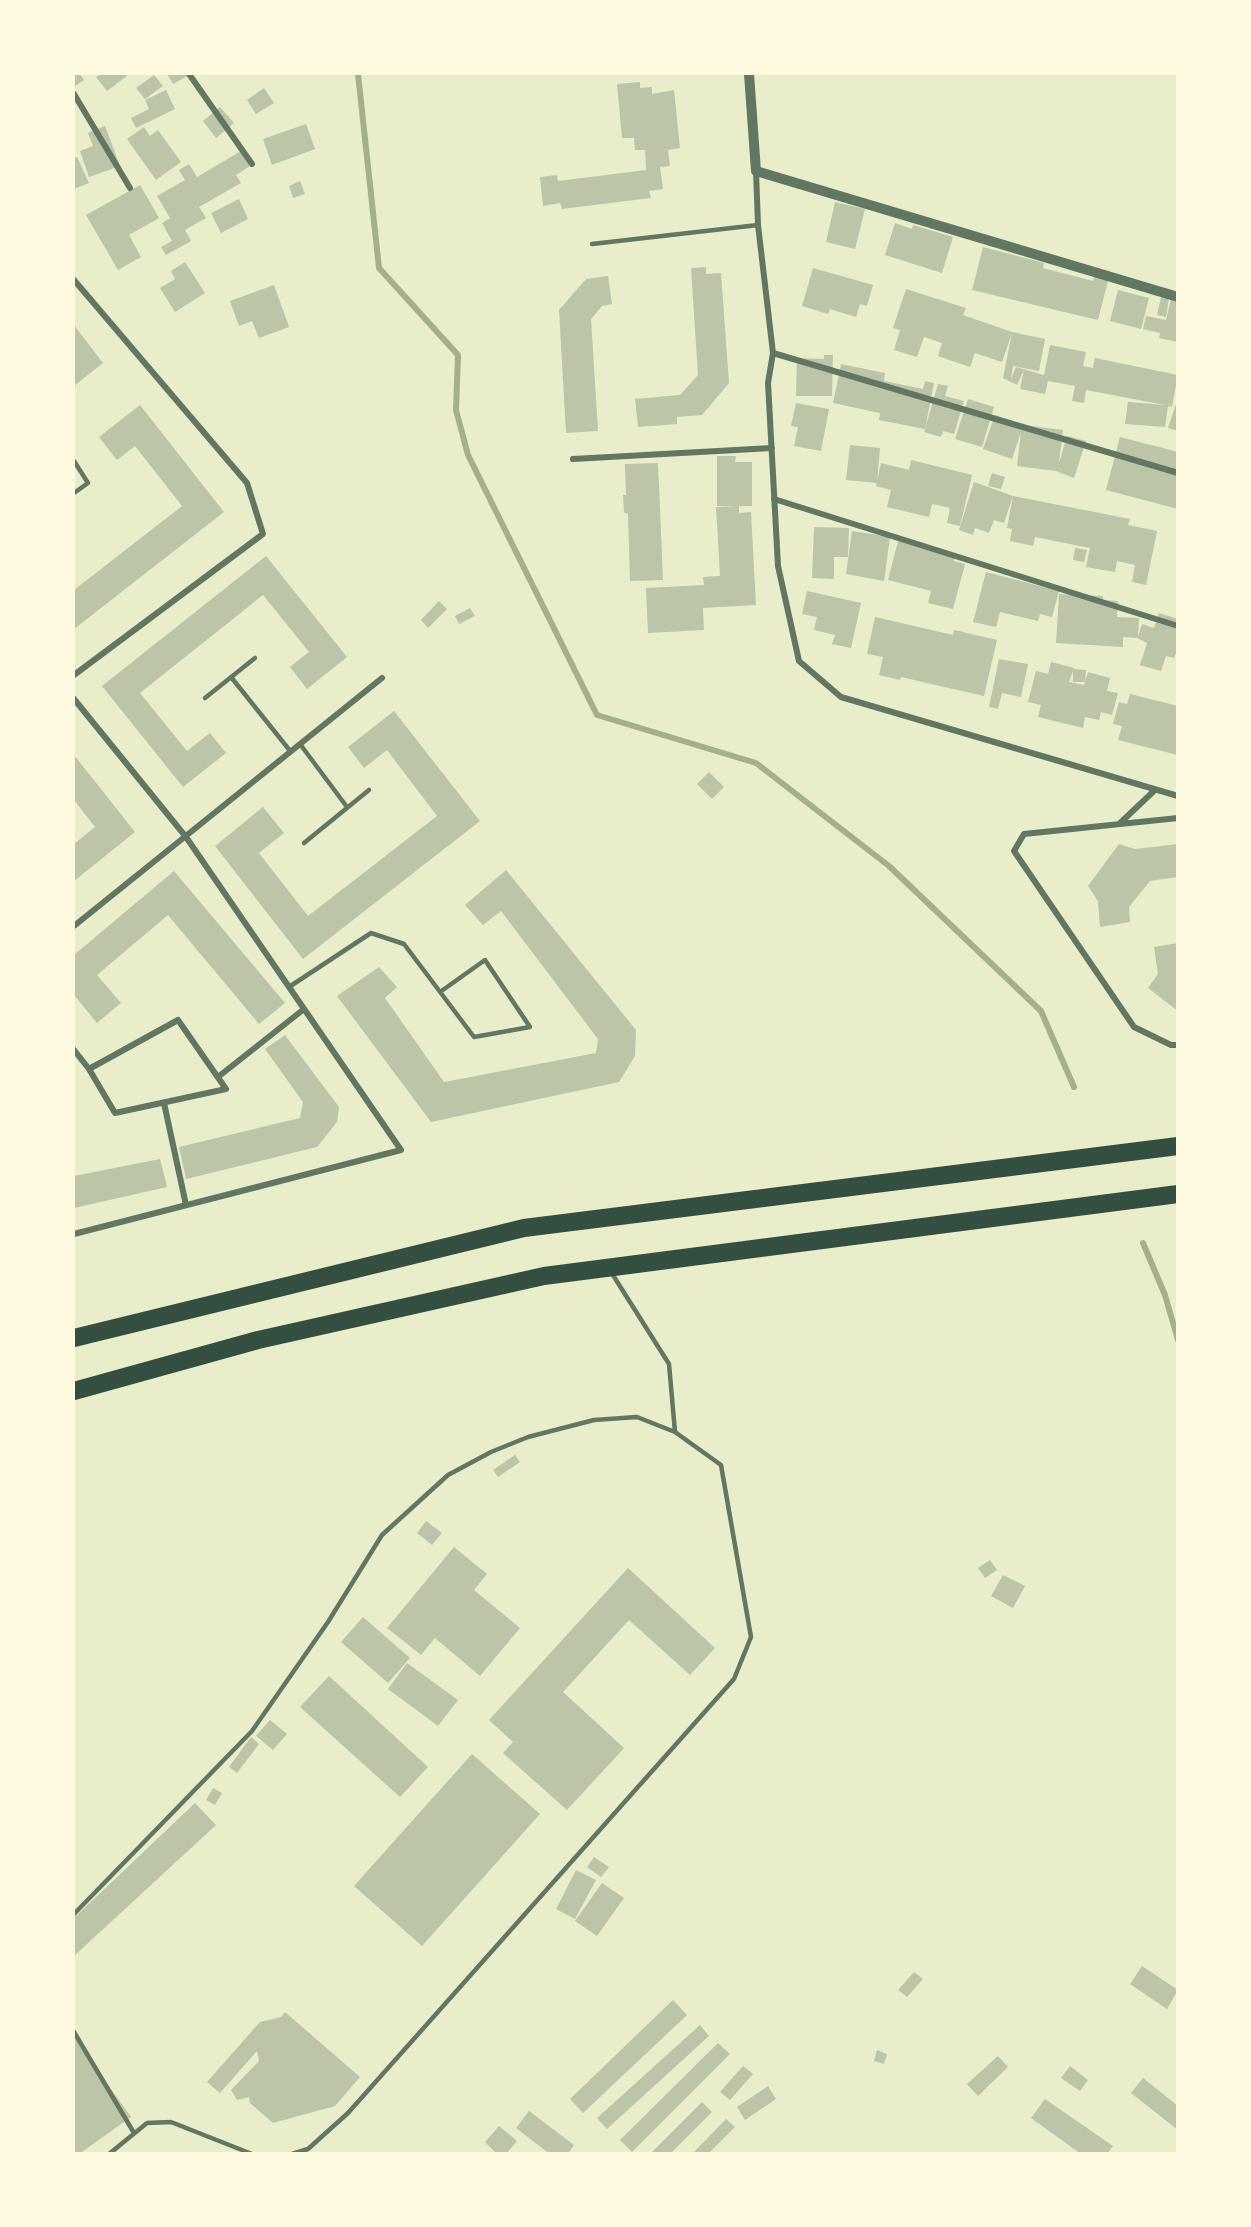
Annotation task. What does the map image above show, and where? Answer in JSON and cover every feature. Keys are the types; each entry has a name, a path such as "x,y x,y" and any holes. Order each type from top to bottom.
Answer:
{"highway":[{"path":"74,1338 524,1228 1178,1146"},
{"path":"74,1390 258,1340 544,1276 1178,1194"},
{"path":"74,1332 102,1331"}],"street":[{"path":"189,74 252,164"},
{"path":"749,74 758,225 773,352 768,384 778,566 799,661 841,697 1178,796"},
{"path":"74,94 130,188"},
{"path":"756,171 1178,297"},
{"path":"74,280 247,483 263,534 74,675"},
{"path":"773,352 1178,473"},
{"path":"573,459 772,448"},
{"path":"774,499 1178,626"},
{"path":"74,926 382,678"},
{"path":"74,699 186,837 401,1150 74,1234"},
{"path":"1119,824 1155,790"},
{"path":"1178,818 1024,834 1014,851 1134,1027 1171,1046 1178,1045"},
{"path":"218,1077 304,1009"},
{"path":"74,1050 89,1069 115,1113 226,1089 177,1020 89,1069"},
{"path":"164,1103 186,1205"}],"lane":[{"path":"591,244 758,225"},
{"path":"74,461 88,483 74,493"},
{"path":"205,698 255,658"},
{"path":"231,677 291,752"},
{"path":"300,744 347,807"},
{"path":"304,843 369,790"},
{"path":"289,987 371,933 404,944 440,992 474,1037 530,1027 485,960 440,992"},
{"path":"608,1268 669,1364 675,1432"},
{"path":"74,1914 252,1731 328,1622 382,1535 448,1475 491,1452 528,1437 594,1420 637,1417 675,1432 721,1465 751,1637 734,1679 348,2113 308,2149 292,2154"},
{"path":"74,2032 134,2133"},
{"path":"109,2154 147,2123 171,2122 252,2154"}],"building":[{"path":"74,74 80,74 84,80 74,87"},
{"path":"102,74 125,74 127,76 107,91 96,77"},
{"path":"167,74 191,74 173,84"},
{"path":"154,75 163,86 145,99 136,88"},
{"path":"640,82 640,88 652,87 652,94 674,90 680,148 668,150 670,166 660,167 663,189 649,191 651,198 562,209 560,203 543,206 540,177 557,175 558,181 646,170 645,150 635,150 634,138 622,138 617,84"},
{"path":"264,88 274,103 256,114 247,100"},
{"path":"166,90 175,109 136,128 131,118 149,109 145,100"},
{"path":"220,107 234,123 216,138 203,121"},
{"path":"306,124 315,149 272,165 263,139"},
{"path":"105,126 120,166 89,177 80,151 93,146 88,133"},
{"path":"144,127 150,136 158,130 181,162 156,180 127,139"},
{"path":"241,151 250,166 236,175 241,183 199,207 206,218 185,230 191,241 166,255 161,247 172,241 162,223 170,218 157,196 185,180 179,170 189,164 197,177"},
{"path":"77,157 89,183 74,189 74,158"},
{"path":"300,181 305,194 293,198 289,186"},
{"path":"140,185 159,218 129,235 141,257 118,270 86,215"},
{"path":"239,199 248,219 221,233 211,213"},
{"path":"835,202 865,209 855,249 826,242"},
{"path":"895,223 912,229 913,225 953,237 942,273 885,255"},
{"path":"983,247 1044,263 1043,268 1093,281 1096,270 1110,273 1098,320 972,290"},
{"path":"185,262 205,293 175,312 160,288 175,279 171,271"},
{"path":"706,267 706,274 721,273 729,383 702,415 677,417 677,424 638,427 635,399 680,395 698,375 691,268"},
{"path":"813,268 873,285 867,306 860,304 856,317 830,309 828,314 802,306"},
{"path":"608,276 612,304 602,306 591,319 598,431 566,433 559,310 586,279"},
{"path":"274,285 289,327 259,338 252,321 239,326 230,301"},
{"path":"906,289 966,308 963,315 1012,332 1045,339 1039,371 1013,366 1011,379 1016,367 1044,375 1050,345 1086,352 1083,366 1093,368 1095,358 1178,375 1172,407 1168,406 1165,427 1125,424 1128,402 1165,405 1086,390 1084,403 1072,401 1075,386 1048,381 1045,394 1020,389 1024,370 1017,385 1003,378 1012,333 1002,362 975,353 970,367 938,356 942,343 924,337 917,357 894,350 900,330 893,328"},
{"path":"1118,290 1149,298 1141,329 1110,321"},
{"path":"1161,297 1169,298 1166,317 1157,315"},
{"path":"1171,299 1178,300 1178,342 1159,338 1160,333 1143,329 1146,316 1166,320"},
{"path":"74,325 103,363 74,386"},
{"path":"824,355 833,355 832,396 796,396 797,358 824,359"},
{"path":"841,364 885,373 884,381 923,389 925,381 934,383 925,429 879,420 880,413 833,403"},
{"path":"938,384 948,386 945,396 964,401 954,434 943,431 941,437 924,432"},
{"path":"1178,398 1178,431 1168,428"},
{"path":"968,399 994,407 982,447 955,439"},
{"path":"796,403 829,409 821,451 794,446 798,427 791,426"},
{"path":"140,405 224,512 74,629 74,590 182,506 135,446 117,460 99,437"},
{"path":"995,415 1023,425 1063,430 1059,463 1067,436 1086,441 1074,478 1056,471 1017,466 1021,432 1012,459 983,449"},
{"path":"1120,437 1178,452 1178,509 1106,490"},
{"path":"850,445 880,448 877,483 846,480"},
{"path":"717,456 736,456 735,462 752,462 752,506 717,506"},
{"path":"911,460 972,475 960,526 947,523 950,508 932,504 929,517 887,507 891,490 876,486 881,463 909,470"},
{"path":"658,463 663,580 630,581 628,513 624,513 623,495 626,495 625,464"},
{"path":"992,473 1005,477 1001,489 988,486"},
{"path":"974,482 1013,496 1004,523 994,520 989,533 975,528 973,535 959,530"},
{"path":"1013,496 1130,519 1128,525 1157,531 1146,585 1132,582 1135,565 1117,561 1115,572 1086,567 1090,548 1035,537 1033,546 1010,541 1012,529 1007,528"},
{"path":"739,506 739,513 751,512 756,605 703,608 704,630 648,633 646,588 704,585 703,577 720,576 716,507"},
{"path":"814,527 849,528 848,557 834,557 834,579 812,578"},
{"path":"852,531 890,537 884,581 846,574"},
{"path":"898,541 955,555 954,561 965,564 953,609 928,603 931,591 888,580"},
{"path":"1075,548 1087,550 1084,562 1073,560"},
{"path":"266,556 347,657 307,689 290,667 309,652 263,595 140,693 187,751 210,733 226,753 183,787 102,686"},
{"path":"986,572 1059,591 1052,617 1040,614 1038,621 1000,612 996,627 973,622"},
{"path":"807,591 861,603 851,648 832,644 835,635 814,630 817,617 802,614"},
{"path":"1059,594 1103,596 1103,600 1118,601 1117,617 1139,618 1138,637 1142,624 1154,628 1159,613 1178,619 1178,649 1174,658 1166,656 1161,671 1140,665 1147,643 1137,638 1123,637 1123,647 1056,643"},
{"path":"439,601 447,609 428,628 421,620"},
{"path":"470,608 475,616 459,624 455,616"},
{"path":"875,617 953,635 954,630 997,640 984,696 901,677 900,680 879,675 883,657 867,654"},
{"path":"999,659 1028,664 1021,697 1002,693 998,709 989,707"},
{"path":"1051,662 1074,668 1069,682 1084,685 1088,672 1110,678 1107,691 1118,693 1112,715 1101,712 1099,720 1085,717 1083,728 1038,717 1041,705 1028,702 1036,671 1048,674"},
{"path":"1073,669 1086,670 1085,682 1073,682"},
{"path":"1130,694 1178,706 1178,755 1118,740 1122,726 1113,724 1119,702 1127,704"},
{"path":"394,711 480,821 303,959 215,846 263,807 284,833 259,853 308,916 437,816 387,750 364,768 348,747"},
{"path":"74,755 135,832 74,881 74,844 95,827 74,800"},
{"path":"709,772 724,787 712,799 697,784"},
{"path":"1119,844 1135,849 1178,844 1178,877 1150,881 1129,907 1130,922 1100,927 1098,901 1088,886"},
{"path":"506,870 636,1030 635,1056 619,1082 431,1122 337,996 379,967 397,987 385,998 444,1082 596,1053 598,1039 501,911 483,925 465,905"},
{"path":"174,871 285,1003 259,1024 168,915 97,975 121,1003 97,1023 74,995 74,955"},
{"path":"1178,943 1178,1011 1148,988 1158,974 1154,947"},
{"path":"285,1035 339,1107 337,1122 317,1147 186,1179 179,1147 300,1118 303,1102 265,1049"},
{"path":"160,1159 167,1187 74,1208 74,1176"},
{"path":"515,1455 520,1462 498,1477 493,1470"},
{"path":"426,1521 442,1533 432,1545 417,1533"},
{"path":"454,1547 487,1574 474,1590 520,1628 480,1676 435,1638 421,1655 387,1628"},
{"path":"990,1560 997,1570 985,1578 978,1568"},
{"path":"628,1568 715,1648 690,1675 629,1620 563,1692 624,1748 567,1810 503,1753 513,1742 489,1720"},
{"path":"1003,1575 1025,1586 1013,1608 991,1596"},
{"path":"363,1617 410,1658 388,1683 341,1642"},
{"path":"407,1663 458,1700 438,1726 388,1689"},
{"path":"329,1676 428,1767 400,1797 300,1707"},
{"path":"270,1720 287,1734 273,1750 256,1736"},
{"path":"251,1737 259,1744 237,1773 229,1767"},
{"path":"472,1754 540,1814 422,1946 354,1886"},
{"path":"213,1788 222,1793 215,1805 206,1800"},
{"path":"195,1803 216,1825 74,1956 74,1918"},
{"path":"594,1857 609,1867 601,1877 587,1867"},
{"path":"576,1870 596,1880 575,1919 556,1909"},
{"path":"602,1883 624,1898 597,1936 575,1921"},
{"path":"1142,1966 1178,1990 1167,2009 1130,1984"},
{"path":"914,1972 923,1979 907,1997 898,1990"},
{"path":"673,2000 687,2015 583,2113 570,2099"},
{"path":"285,2012 360,2077 335,2106 273,2123 250,2103 249,2097 237,2100 231,2090 259,2061 257,2051 220,2093 207,2082 260,2022 281,2017"},
{"path":"700,2025 709,2036 607,2129 597,2118"},
{"path":"74,2037 131,2117 79,2154 74,2154"},
{"path":"718,2043 730,2054 632,2152 620,2140"},
{"path":"877,2050 887,2054 884,2064 874,2061"},
{"path":"998,2056 1008,2067 978,2096 967,2084"},
{"path":"743,2066 753,2074 730,2100 720,2092"},
{"path":"1070,2066 1088,2080 1080,2091 1061,2078"},
{"path":"1143,2078 1178,2106 1178,2130 1131,2093"},
{"path":"768,2086 776,2099 745,2120 737,2107"},
{"path":"1045,2099 1113,2146 1107,2154 1081,2154 1031,2118"},
{"path":"702,2102 712,2112 670,2154 650,2154"},
{"path":"529,2111 574,2145 568,2154 550,2154 516,2128"},
{"path":"726,2119 735,2127 708,2154 692,2154"},
{"path":"499,2126 517,2141 506,2154 497,2154 485,2142"}],"waterway":[{"path":"358,74 379,268 458,355 456,410 468,455 597,715 756,763 889,866 1041,1011 1074,1087"},
{"path":"1143,1243 1165,1295 1178,1340"}]}
